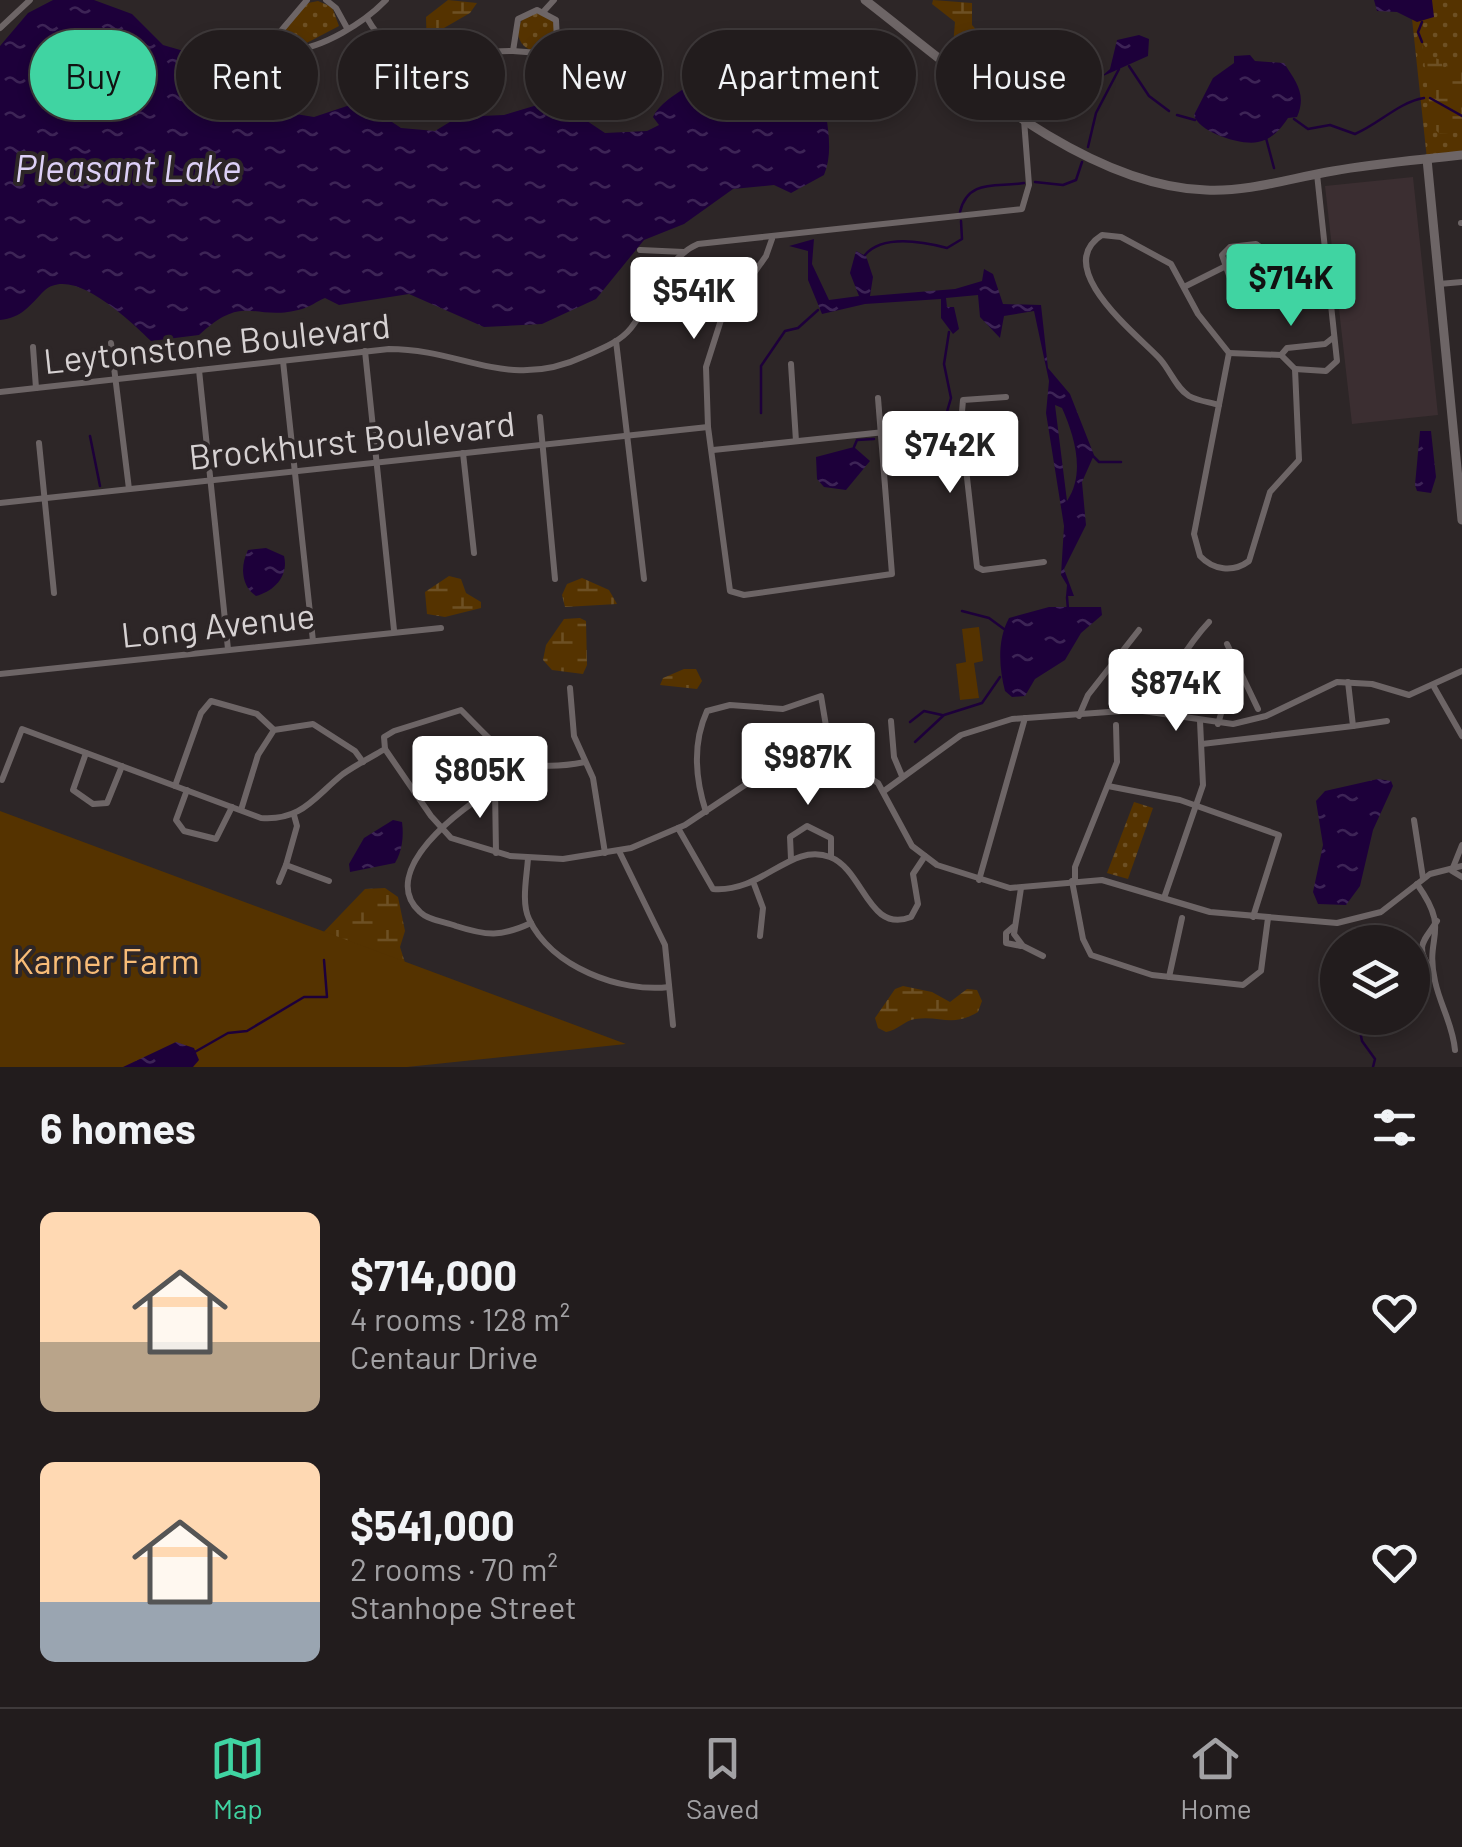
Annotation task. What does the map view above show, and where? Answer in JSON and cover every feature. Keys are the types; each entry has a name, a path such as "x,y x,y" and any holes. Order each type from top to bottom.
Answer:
{"street":[{"path":"0,28 30,0"},
{"path":"307,0 282,27 281,42 287,49 303,49 347,28 367,18 386,0"},
{"path":"326,0 336,8 347,28"},
{"path":"513,50 518,20 530,11 544,11 554,0"},
{"path":"865,0 936,54"},
{"path":"367,18 394,50 422,60 513,50 539,54 553,48 558,27 544,11"},
{"path":"1024,120 1121,170 1168,186 1232,189 1462,155"},
{"path":"640,250 684,252 698,244 1018,210 1029,194 1024,120"},
{"path":"1427,159 1438,284 1458,433 1462,520"},
{"path":"1295,370 1332,369 1337,361 1317,174"},
{"path":"1219,405 1182,391 1164,364 1102,302 1091,277 1088,253 1096,238 1108,234 1156,253 1171,264 1198,314 1229,353 1219,405 1194,534 1200,556 1218,568 1241,567 1249,562 1270,492 1299,460 1295,370 1281,354"},
{"path":"772,239 766,256 730,304 706,367 708,428 714,450 730,591 744,595 889,577 893,572 878,398"},
{"path":"1256,244 1263,250 1259,281 1251,290 1236,286 1224,267 1222,255 1230,247 1256,244"},
{"name":"Leytonstone Boulevard","path":"0,392 415,348 492,370 526,373 576,361 616,341 628,331 684,252"},
{"path":"1184,287 1224,267"},
{"path":"1438,284 1462,282"},
{"path":"1229,353 1281,354 1287,348 1325,344 1334,336"},
{"path":"616,341 644,579"},
{"path":"112,343 129,489"},
{"path":"33,347 36,388"},
{"path":"365,351 394,630"},
{"path":"283,362 314,641"},
{"path":"791,364 796,442"},
{"path":"199,370 228,649"},
{"path":"1006,397 963,400 961,424 978,568 1044,562"},
{"path":"540,417 555,579"},
{"path":"714,450 961,424"},
{"name":"Brockhurst Boulevard","path":"0,503 708,428"},
{"path":"38,443 54,593"},
{"path":"463,453 474,553"},
{"path":"1156,711 1161,692 1180,666 1183,654 1208,622"},
{"name":"Long Avenue","path":"0,674 441,628"},
{"path":"1079,716 1088,695 1140,630"},
{"path":"1227,644 1258,709"},
{"path":"1218,724 1230,679 1240,671"},
{"path":"884,791 961,735 1024,718 1114,710 1156,711 1218,724 1266,716 1322,688 1348,682 1372,684 1409,696 1462,671"},
{"path":"1348,682 1352,726"},
{"path":"1434,686 1462,736"},
{"path":"570,688 574,736 593,778 605,853"},
{"path":"706,812 698,778 697,738 707,711 718,706 783,709 821,696 832,762"},
{"path":"175,786 201,714 211,700 257,714 274,730"},
{"path":"585,762 546,767 517,762 462,710 384,737 385,750 443,829 459,841 528,858 562,859 619,850 678,828 763,773 793,764 832,762 852,766 884,791 903,831 937,865 980,880 1021,888 1073,881 1121,883 1210,912 1337,923 1381,912 1420,881 1462,866"},
{"path":"980,880 1024,718"},
{"path":"2,780 23,719"},
{"path":"890,721 896,769 902,776"},
{"path":"1202,744 1388,721"},
{"path":"1164,898 1203,784 1200,722"},
{"path":"241,810 258,755 274,730 313,724 355,751 364,762"},
{"path":"1116,725 1117,762 1073,881 1083,939 1092,955 1129,970 1231,986 1254,979 1264,960 1268,918"},
{"path":"22,730 261,818 294,815 385,750"},
{"path":"86,753 73,790 93,804 106,803 122,766"},
{"path":"1108,786 1196,806 1279,835 1253,918"},
{"path":"186,790 176,820 189,834 216,840 232,807"},
{"path":"496,852 498,790 490,790 419,854 406,878 412,902 422,915 492,937 530,923"},
{"path":"280,882 297,826 294,815"},
{"path":"1414,820 1420,881 1438,920 1433,972"},
{"path":"791,859 790,837 808,826 831,838 832,857"},
{"path":"678,828 713,889 754,884 791,859 812,854 832,857 846,868 880,915 891,920 911,917 918,904 913,874 925,856"},
{"path":"1452,871 1462,845"},
{"path":"619,850 660,932 672,1025"},
{"path":"528,858 526,898 530,923 548,944 590,972 642,989 669,987"},
{"path":"286,865 329,880"},
{"path":"1452,871 1462,877"},
{"path":"754,884 763,908 760,936"},
{"path":"1021,888 1013,927 1023,946 1043,956"},
{"path":"1169,976 1182,918"},
{"path":"1438,920 1421,940 1420,952 1433,972 1455,1050"}],"shaded area":[{"path":"1413,177 1438,415 1352,424 1325,186"}],"green space":[{"path":"448,0 477,3 470,13 443,30 426,30 426,17"},
{"path":"933,0 972,3 972,25 976,30 954,30 955,22 932,4"},
{"path":"1410,0 1462,0 1462,155 1427,159"},
{"path":"318,1 332,7 339,26 318,37 318,30 285,30 308,3"},
{"path":"530,15 544,15 555,30 525,30 525,46 520,39 520,25"},
{"path":"1422,42 1432,57 1441,60 1443,69 1462,54 1462,132 1440,134 1432,127"},
{"path":"449,576 461,579 466,593 481,602 481,608 445,617 427,614 425,592"},
{"path":"582,578 609,590 617,604 565,607 562,595 567,584"},
{"path":"564,619 586,621 587,665 583,674 552,670 543,660 546,645"},
{"path":"979,627 983,661 974,663 979,698 960,700 956,664 966,662 962,629"},
{"path":"684,669 696,669 702,681 697,689 660,685 663,678"},
{"path":"1134,802 1153,808 1128,879 1107,873"},
{"name":"Karner Farm","path":"0,811 626,1044 407,1067 0,1067"},
{"path":"385,888 398,897 405,931 400,947 408,972 317,939 365,889"},
{"path":"903,986 932,992 950,1002 967,989 977,990 982,1001 978,1012 969,1017 915,1019 886,1032 878,1028 875,1018 895,989"}],"water":[{"name":"Pleasant Lake","path":"53,0 94,0 132,14 148,30 30,30 30,120 156,120 156,38 176,49 176,120 318,120 318,116 338,109 338,120 389,120 401,128 435,131 453,120 505,120 505,115 525,109 525,120 586,120 605,133 647,131 659,125 655,120 662,120 663,104 682,90 682,120 827,120 828,160 824,175 791,193 774,185 733,189 684,224 644,240 596,299 542,324 484,327 409,294 339,305 325,298 285,312 239,311 228,314 199,335 151,341 101,299 70,285 56,285 44,291 20,314 0,320 0,46 28,13"},
{"path":"1374,0 1432,0 1434,17 1417,22 1397,12 1377,11"},
{"path":"1139,35 1149,39 1148,56 1102,77 1110,69 1117,40"},
{"path":"1250,55 1255,61 1284,63 1299,88 1301,102 1297,117 1288,118 1267,139 1251,143 1212,133 1194,115 1213,78 1234,63 1234,56"},
{"path":"814,239 812,264 829,300 859,296 850,273 856,251 866,256 873,277 870,296 955,289 982,281 984,269 993,274 1003,304 1041,305 1048,368 1070,394 1094,455 1082,482 1086,525 1064,569 1074,596 1066,596 1067,585 1061,575 1064,526 1046,413 1049,381 1034,311 1004,316 1000,338 980,317 978,295 946,298 947,307 954,307 959,329 953,334 941,318 941,299 865,304 822,314 808,280 808,251 789,246","holes":["1055,405 1062,408 1071,430 1077,466 1067,501"]},
{"path":"1420,431 1431,431 1436,477 1431,493 1417,491 1415,485"},
{"path":"854,447 870,461 846,490 824,487 817,479 816,457"},
{"path":"266,548 284,556 284,570 274,586 256,596 245,581 244,563 248,550"},
{"path":"1049,607 1101,607 1102,615 1081,633 1065,660 1035,679 1025,696 1012,697 1005,691 1000,664 1005,627 1009,618"},
{"path":"1378,779 1391,781 1393,786 1373,830 1360,886 1346,905 1318,904 1313,892 1323,845 1316,801 1325,791"},
{"path":"393,820 402,822 403,828 395,863 350,872 349,864 364,838"},
{"path":"176,1042 194,1048 199,1060 193,1067 123,1067"}],"waterway":[{"path":"1422,22 1418,32 1422,42"},
{"path":"1129,66 1149,96 1169,111"},
{"path":"1088,147 1096,113 1119,69"},
{"path":"1294,119 1308,129 1330,125 1355,134 1406,104 1424,98"},
{"path":"1430,98 1462,116"},
{"path":"1177,115 1195,120"},
{"path":"1266,138 1274,168"},
{"path":"1035,182 1063,185 1076,180 1082,162"},
{"path":"960,212 964,201 977,189 1024,183"},
{"path":"865,255 893,242 947,248 962,239 961,221"},
{"path":"761,413 761,366 785,331 798,328 818,310"},
{"path":"944,422 951,398 944,364 949,332"},
{"path":"888,437 944,431"},
{"path":"90,436 100,486"},
{"path":"854,447 857,440 874,439"},
{"path":"1093,456 1099,462 1121,462"},
{"path":"1067,597 1068,610"},
{"path":"962,611 989,618 1004,629"},
{"path":"915,742 944,715 982,703 1000,677"},
{"path":"910,722 924,711 942,715"},
{"path":"193,1053 228,1033 247,1031 304,997 327,997 324,960"},
{"path":"1361,1035 1375,1059 1373,1067"}]}
